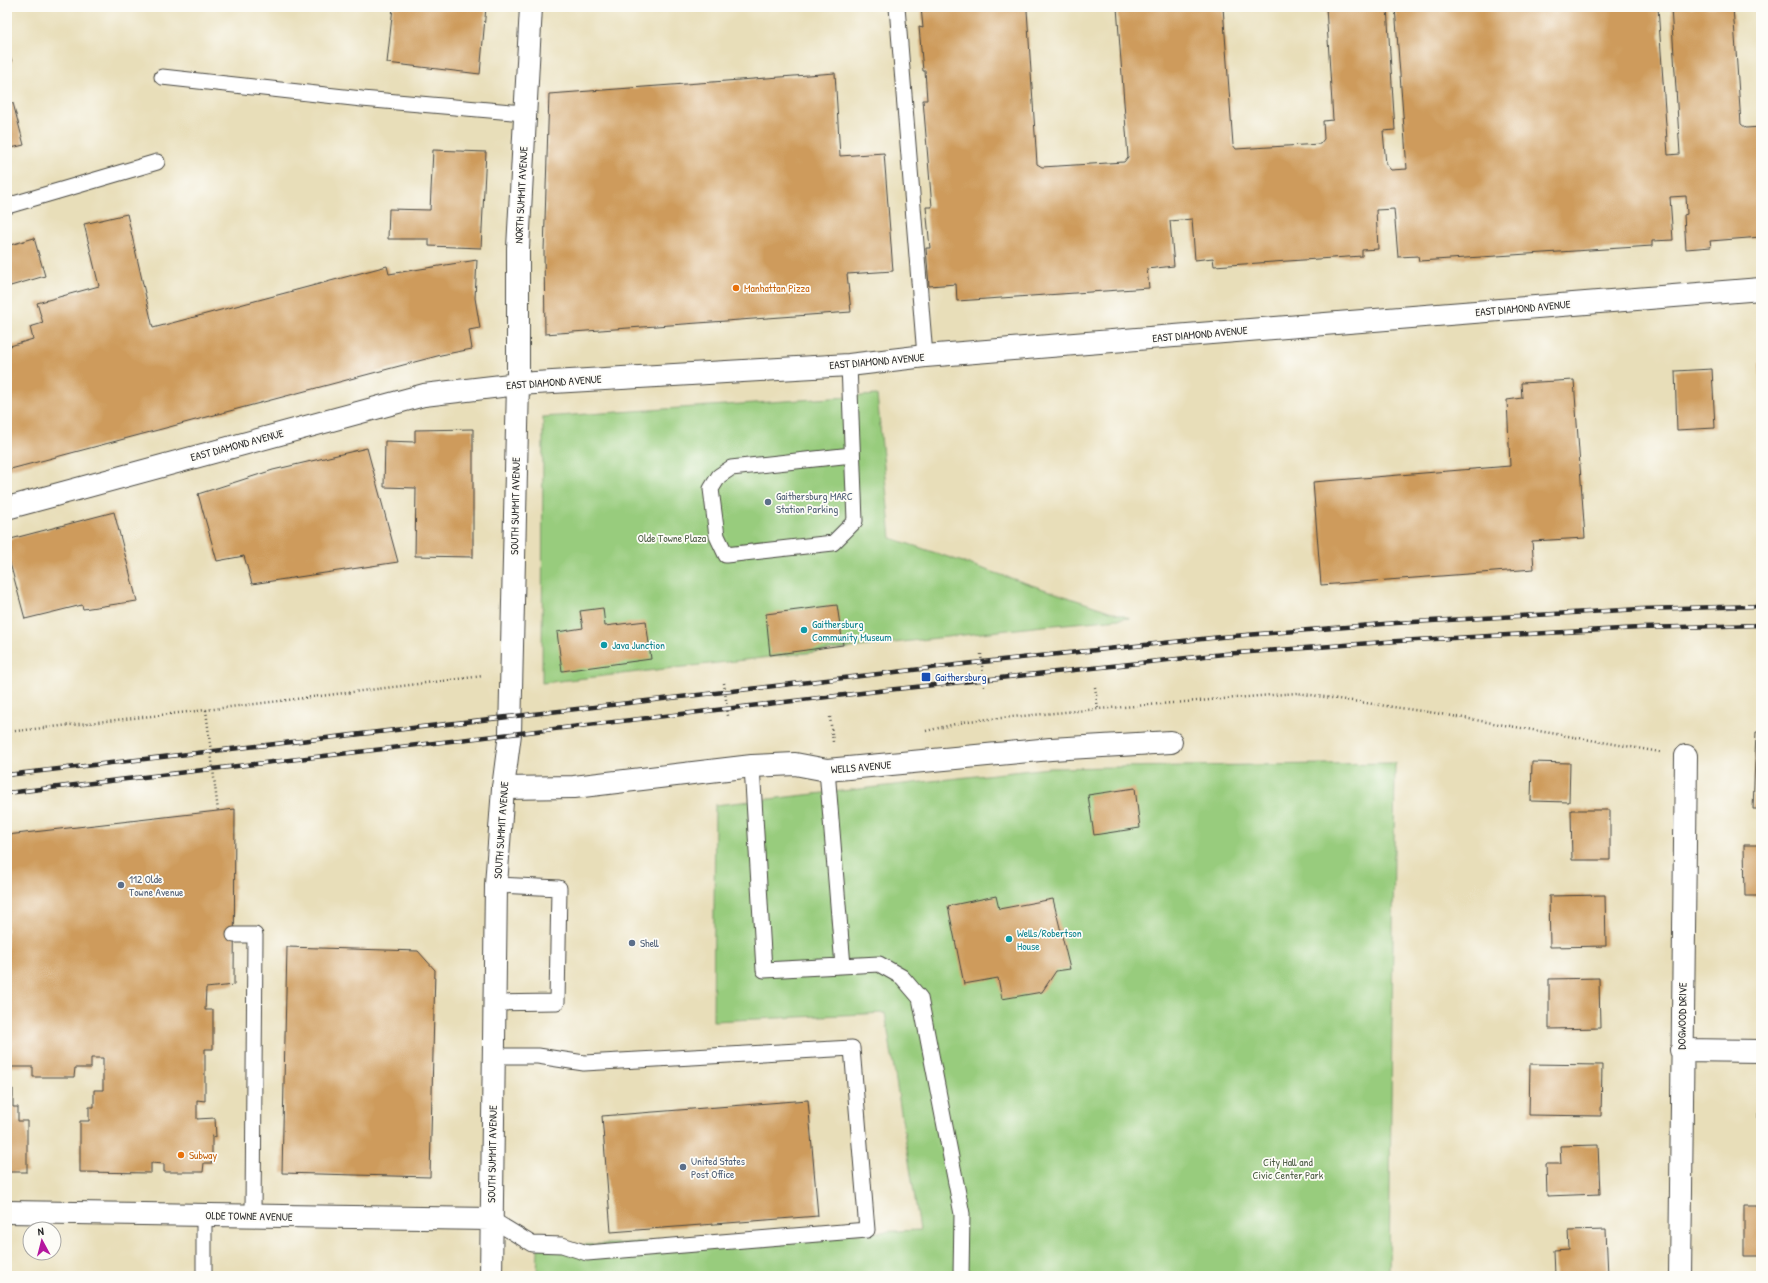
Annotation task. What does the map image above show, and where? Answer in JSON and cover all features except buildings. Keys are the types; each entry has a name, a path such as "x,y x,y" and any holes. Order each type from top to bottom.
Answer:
{"street":[{"name":"NORTH SUMMIT AVENUE","path":"518,384 518,248 524,113 531,7"},
{"name":"EAST DIAMOND AVENUE","path":"7,508 424,395 518,384 849,364 925,356 1761,289"},
{"name":"SOUTH SUMMIT AVENUE","path":"491,1276 496,885 503,788 510,734 518,384"},
{"name":"WELLS AVENUE","path":"503,788 574,786 752,766 795,764 827,770 1051,749 1171,742"},
{"name":"DOGWOOD DRIVE","path":"1680,1276 1686,756"},
{"path":"1682,1050 1761,1051"},
{"name":"OLDE TOWNE AVENUE","path":"7,1212 491,1219"}],"lane":[{"path":"897,7 925,356"},
{"path":"162,77 362,99 524,113"},
{"path":"7,206 157,162"},
{"path":"849,364 855,521 833,543 726,555 717,536 712,508 711,489 719,476 731,468 852,455"},
{"path":"752,766 764,970 879,964 902,977 920,998 962,1214 961,1276"},
{"path":"827,770 843,966"},
{"path":"495,1003 557,1002 560,888 496,885"},
{"path":"234,935 255,935 253,1216"},
{"path":"491,1219 532,1244 562,1245 587,1253 867,1230 852,1048 584,1063 538,1056 494,1056"},
{"path":"204,1215 204,1276"}],"path":[{"path":"981,654 984,687"},
{"path":"7,732 206,710 512,672"},
{"path":"724,683 728,716"},
{"path":"1095,687 1098,709"},
{"path":"919,733 968,722 1098,709 1297,693 1435,713 1686,756"},
{"path":"206,710 218,811"}],"green space":[{"name":"Olde Towne Plaza","path":"877,395 891,538 1130,618 1043,626 542,683 543,417"},
{"name":"City Hall and Civic Center Park","path":"1395,763 1389,1276 537,1276 538,1247 920,1230 885,1013 713,1021 715,805 1049,768"}],"railway":[{"path":"7,775 982,662 1221,637 1396,623 1641,609 1761,606"},
{"path":"7,793 887,690 1224,654 1398,641 1640,628 1761,625"}],"place":[{"name":"Manhattan Pizza","path":"736,288"},
{"name":"Gaithersburg MARC Station Parking","path":"768,502"},
{"name":"Gaithersburg Community Museum","path":"804,630"},
{"name":"Java Junction","path":"604,645"},
{"name":"Gaithersburg","path":"926,677"},
{"name":"112 Olde Towne Avenue","path":"121,885"},
{"name":"Wells/Robertson House","path":"1009,939"},
{"name":"Shell","path":"632,943"},
{"name":"Subway","path":"181,1155"},
{"name":"United States Post Office","path":"683,1167"}]}
